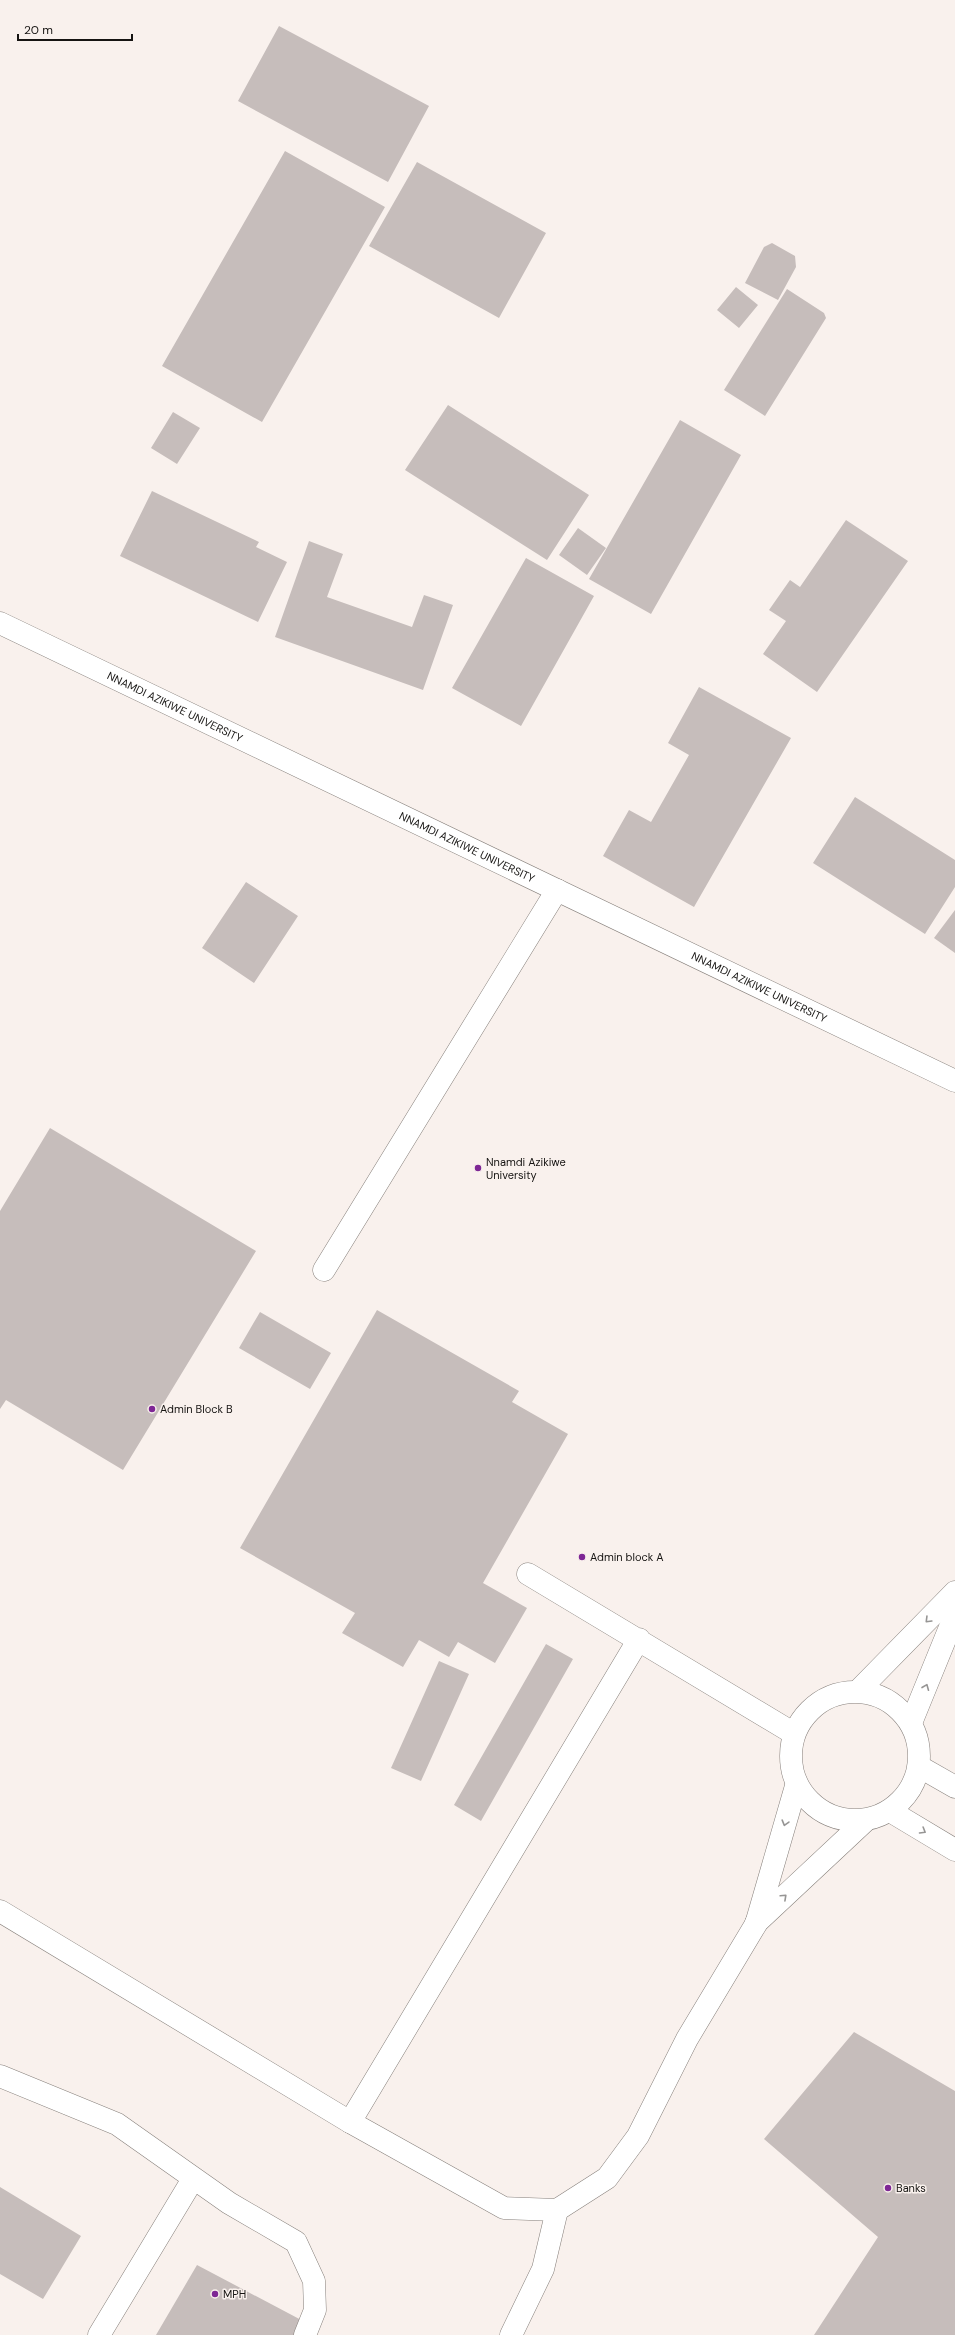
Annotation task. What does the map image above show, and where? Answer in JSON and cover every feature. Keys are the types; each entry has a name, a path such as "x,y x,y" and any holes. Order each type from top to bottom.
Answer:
{"street":[{"name":"NNAMDI AZIKIWE UNIVERSITY","path":"0,623 955,1081"},
{"path":"324,1270 557,890"},
{"path":"528,1574 639,1639 793,1733"},
{"path":"858,1691 955,1592"},
{"path":"756,1924 865,1821 890,1811 910,1792 920,1767 912,1723 955,1615"},
{"path":"350,2122 639,1639"},
{"path":"865,1821 838,1820 813,1807 796,1786 790,1760 793,1733 808,1710 831,1696 858,1691 889,1700 912,1723"},
{"path":"920,1767 955,1787"},
{"path":"0,1911 350,2122 504,2208 557,2210 608,2178 638,2136 687,2039 756,1924 796,1786"},
{"path":"890,1811 955,1850"},
{"path":"0,2076 117,2124 229,2203 296,2242 314,2281 315,2310 305,2335"},
{"path":"99,2335 193,2178"},
{"path":"511,2335 543,2269 557,2210"}],"building":[{"path":"279,26 429,106 388,182 238,101"},
{"path":"285,151 385,207 262,422 162,366"},
{"path":"417,162 546,233 499,318 369,246"},
{"path":"772,243 795,256 796,267 778,300 745,283 764,247"},
{"path":"736,287 758,305 739,328 717,310"},
{"path":"787,289 824,313 826,318 765,416 724,390"},
{"path":"448,405 589,495 547,560 405,470"},
{"path":"173,412 200,428 177,464 151,448"},
{"path":"680,420 741,455 651,614 589,579"},
{"path":"152,491 259,542 256,547 287,562 258,622 120,556"},
{"path":"846,520 908,561 817,692 763,654 786,621 769,610 790,580 800,587"},
{"path":"578,528 606,548 587,575 559,555"},
{"path":"309,541 343,554 327,597 412,627 424,595 453,605 423,690 275,637"},
{"path":"526,558 594,596 521,726 452,688"},
{"path":"699,687 791,738 694,907 603,856 629,810 651,822 689,755 668,743"},
{"path":"855,797 955,860 955,887 925,934 813,863"},
{"path":"246,882 298,916 254,983 202,948"},
{"path":"955,910 955,953 934,938"},
{"path":"50,1128 256,1251 123,1470 6,1400 0,1409 0,1211"},
{"path":"377,1310 519,1391 512,1402 568,1434 483,1583 527,1608 495,1663 458,1642 449,1657 419,1640 403,1667 342,1633 355,1613 240,1548"},
{"path":"260,1312 331,1353 310,1389 239,1348"},
{"path":"546,1644 573,1659 481,1821 454,1805"},
{"path":"439,1661 469,1674 421,1781 391,1768"},
{"name":"Banks","path":"854,2032 955,2091 955,2335 814,2335 878,2237 764,2139"},
{"path":"0,2187 81,2236 43,2299 0,2274"},
{"name":"MPH","path":"197,2265 305,2322 298,2335 156,2335"}],"place":[{"name":"Nnamdi Azikiwe University","path":"478,1168"},
{"name":"Admin Block B","path":"152,1409"},
{"name":"Admin block A","path":"582,1557"},
{"name":"Banks","path":"888,2188"},
{"name":"MPH","path":"215,2294"}]}
